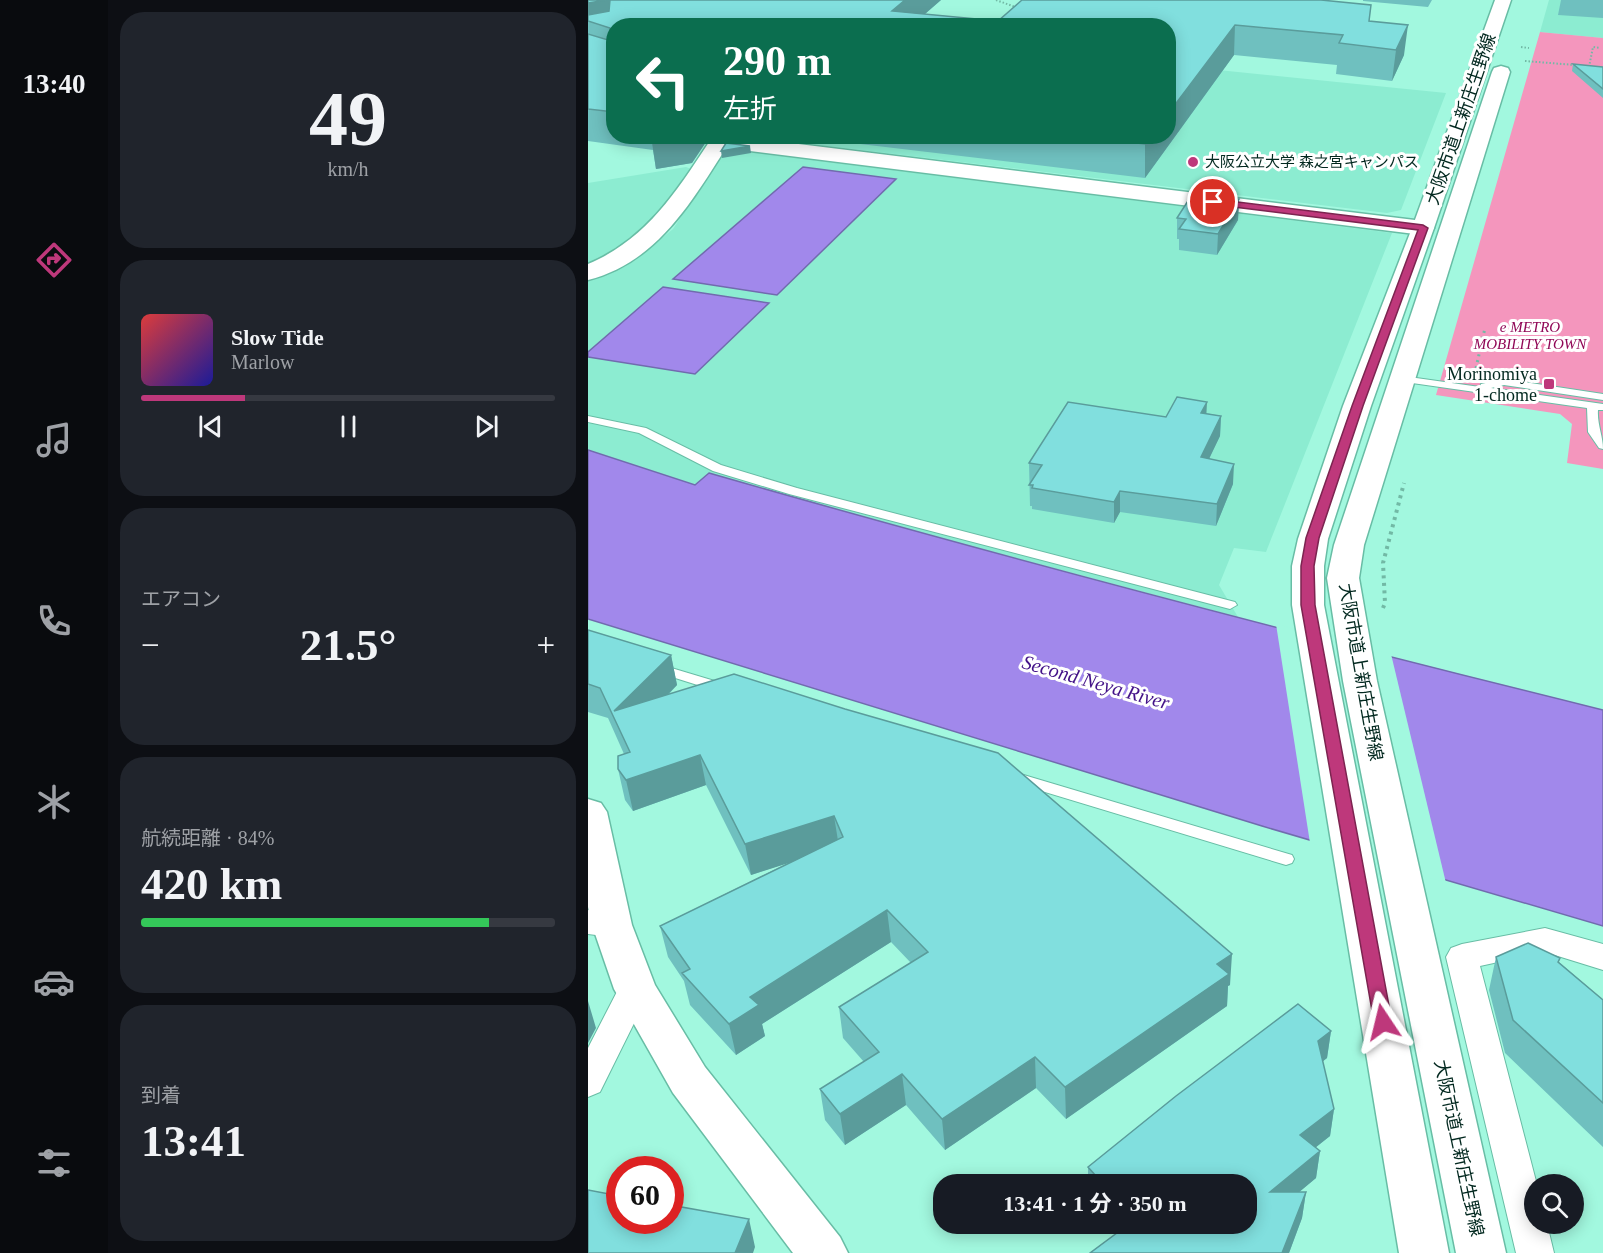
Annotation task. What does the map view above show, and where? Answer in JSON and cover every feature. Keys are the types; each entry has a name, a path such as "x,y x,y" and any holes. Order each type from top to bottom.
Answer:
{"main road":[{"name":"大阪市道上新庄生野線","path":"1481,1253 1360,681 1343,578 1331,542 1369,374 1503,0"},
{"name":"大阪市道上新庄生野線","path":"1424,1253 1308,605 1308,566 1331,542 1402,379 1518,52 1524,0"},
{"path":"588,273 625,257 664,225 719,144"},
{"path":"761,144 1423,228"},
{"path":"1369,374 1402,379"},
{"path":"588,812 594,923 689,1080 823,1253"}],"street":[{"path":"1535,1253 1462,957 1545,940 1603,957"},
{"path":"588,1082 635,989"}],"lane":[{"path":"1402,379 1600,403 1591,423 1594,435 1603,446"},
{"path":"588,419 642,430 717,468 792,491 1230,605"},
{"path":"642,662 741,694"},
{"path":"998,772 1286,859"}],"path":[{"path":"996,0 1021,8"},
{"path":"1518,52 1590,67 1593,47 1600,48"},
{"path":"1380,615 1385,603 1383,563 1404,482"}],"shaded area":[{"path":"1549,0 1603,0 1603,38 1540,32"},
{"name":"大阪公立大学 森之宮キャンパス","path":"1176,66 1446,93 1401,210 1387,213 810,144 1176,144"},
{"path":"726,149 1392,233 1266,552 1234,548 1219,585 1238,617 887,524 709,473 695,485 588,450 588,279 632,262 673,229"},
{"path":"686,167 691,169 652,225 588,268 588,183"}],"green space":[{"name":"e METRO MOBILITY TOWN","path":"1540,32 1603,38 1603,469 1567,463 1572,424 1560,414 1436,395"}],"water":[{"path":"803,167 896,179 777,295 673,279"},
{"path":"663,287 769,303 695,374 588,357 588,352"},
{"name":"Second Neya River","path":"588,450 695,485 709,473 1155,596 1603,710 1603,926 1262,826 588,619"}],"pier":[{"path":"1276,624 1391,654 1446,883 1310,843"}],"building":[{"path":"588,0 606,0 588,3"},
{"path":"610,0 905,0 892,11 966,18 606,18 606,27 588,21 588,15 609,11"},
{"path":"1022,0 1321,0 1371,5 1369,21 1408,25 1396,50 1339,43 1343,35 1235,25 1176,103 1176,18 1001,18"},
{"path":"588,34 606,39 606,111 588,109"},
{"path":"1573,64 1603,67 1603,89"},
{"path":"725,144 750,146 721,151"},
{"path":"1193,193 1239,199 1218,234 1179,229 1186,219 1177,218"},
{"path":"1177,397 1207,402 1201,413 1221,416 1201,457 1234,464 1217,504 1120,491 1114,502 1032,488 1033,485 1029,485 1042,465 1029,463 1068,402 1166,417"},
{"path":"588,630 671,655 614,711 734,674 998,753 1232,954 1217,964 1229,974 1065,1087 1035,1057 942,1119 902,1074 840,1114 820,1089 879,1052 839,1007 928,952 887,910 750,997 759,1005 729,1024 682,973 690,969 660,926 843,837 834,816 745,844 700,755 626,780 618,769 618,756 630,752 600,688 588,684"},
{"path":"1528,943 1560,958 1558,962 1603,1000 1603,1103 1513,1020 1496,957"},
{"path":"1298,1004 1331,1031 1318,1041 1334,1109 1300,1135 1320,1151 1270,1192 1306,1192 1282,1253 1090,1253 1116,1234 1257,1234 1257,1174 1094,1174 1088,1167 1176,1096"},
{"path":"588,1190 606,1193 606,1234 684,1234 684,1207 749,1219 735,1253 588,1253"}],"place":[{"name":"大阪公立大学 森之宮キャンパス","path":"1193,162"},
{"name":"Morinomiya 1-chome","path":"1549,384"}],"route":[{"path":"1213,202 1423,228 1357,406 1313,538 1308,566 1308,605 1383,1022"}]}
